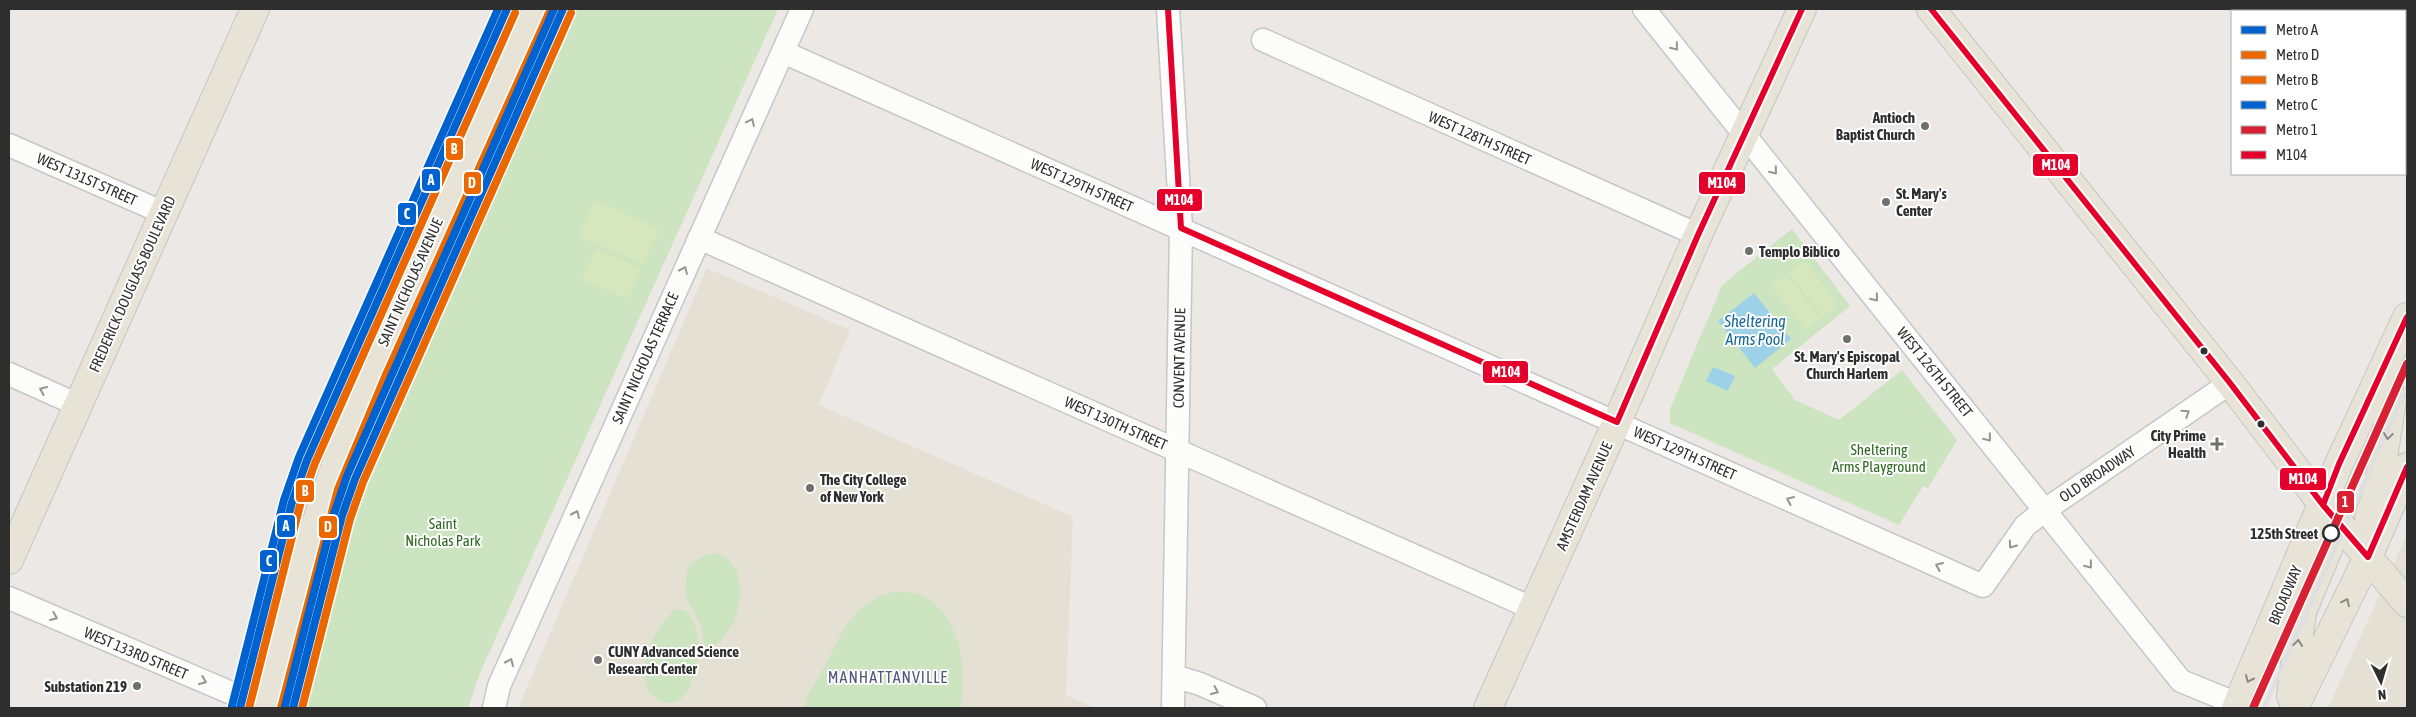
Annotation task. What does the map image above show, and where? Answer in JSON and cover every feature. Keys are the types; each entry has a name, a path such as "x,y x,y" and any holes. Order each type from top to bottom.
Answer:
{"main road":[{"name":"FREDERICK DOUGLASS BOULEVARD","path":"9,560 255,9"},
{"name":"SAINT NICHOLAS AVENUE","path":"264,708 293,599 351,426 388,332 426,245 537,9"},
{"name":"AMSTERDAM AVENUE","path":"1488,708 1534,609 1698,235 1802,9"},
{"path":"1931,9 2230,383 2324,505 2407,603"},
{"name":"BROADWAY","path":"2240,707 2324,505 2339,464 2405,329"},
{"path":"2368,557 2364,531 2378,490 2392,400 2384,372"},
{"path":"2294,708 2368,557 2407,467"},
{"path":"2288,708 2294,685 2302,612 2329,546 2324,505"}],"street":[{"name":"SAINT NICHOLAS TERRACE","path":"494,708 499,686 802,9"},
{"name":"CONVENT AVENUE","path":"1168,9 1181,228 1173,708"},
{"name":"WEST 126TH STREET","path":"1644,9 2182,681 2240,707"},
{"name":"WEST 128TH STREET","path":"1263,40 1698,235"},
{"name":"WEST 129TH STREET","path":"783,52 1983,586"},
{"name":"WEST 131ST STREET","path":"9,145 164,213"},
{"name":"WEST 130TH STREET","path":"699,238 1534,609"},
{"path":"9,374 78,405"},
{"name":"OLD BROADWAY","path":"1983,586 2025,526 2045,510 2230,383"},
{"name":"WEST 133RD STREET","path":"9,598 264,708"},
{"path":"1174,676 1200,684 1255,708"}],"shaded area":[{"name":"The City College of New York","path":"707,268 850,330 819,405 1073,517 1066,695 1096,708 518,708"},
{"path":"2407,534 2407,708 2328,708 2405,539"}],"green space":[{"name":"Saint Nicholas Park","path":"576,9 778,9 480,673 468,708 303,708 357,501"},
{"path":"2367,9 2368,10 2304,10"},
{"path":"594,200 659,229 643,264 579,236"},
{"name":"Sheltering Arms Playground","path":"1792,229 1850,306 1772,369 1795,400 1839,420 1902,370 1957,440 1928,488 1923,486 1899,525 1670,423 1670,409 1722,285"},
{"path":"596,249 641,269 628,299 582,279"},
{"path":"1804,261 1838,304 1823,316 1789,273"},
{"path":"1787,275 1821,318 1806,330 1772,286"},
{"path":"714,553 728,560 737,572 740,586 739,602 735,617 728,631 719,642 708,649 704,647 701,625 685,593 686,574 691,563"},
{"path":"892,592 919,594 935,605 946,616 954,630 962,661 963,693 961,708 803,708 851,619 859,610 879,596"},
{"path":"676,609 684,610 692,618 698,640 698,652 694,676 687,692 676,702 666,703 654,697 647,687 645,663 653,638"}],"water":[{"name":"Sheltering Arms Pool","path":"1754,293 1791,339 1755,368 1718,321"},
{"path":"1713,367 1735,376 1728,391 1706,381"}],"railway":[{"path":"2264,708 2407,387"}],"metro line":[{"name":"C","path":"232,706 284,500 299,457 498,9"},
{"name":"A","path":"240,708 292,502 307,460 507,9"},
{"name":"C","path":"285,706 334,514 347,476 554,9"},
{"name":"A","path":"293,708 342,516 355,479 563,9"},
{"name":"B","path":"249,708 300,505 315,463 515,13"},
{"name":"D","path":"281,708 338,489 385,377 549,13"},
{"name":"B","path":"302,708 350,519 363,482 571,13"},
{"name":"1","path":"2253,708 2407,364"}],"transit line":[{"name":"M104","path":"1168,9 1181,228 1617,422 1698,235 1802,9"},
{"name":"M104","path":"1931,9 2230,383 2323,505 2368,557 2407,467"},
{"name":"M104","path":"2323,505 2339,464 2407,317"}],"place":[{"name":"Antioch Baptist Church","path":"1925,126"},
{"name":"St. Mary's Center","path":"1886,202"},
{"name":"Templo Biblico","path":"1749,251"},
{"name":"St. Mary's Episcopal Church Harlem","path":"1847,339"},
{"name":"City Prime Health","path":"2217,444"},
{"name":"The City College of New York","path":"810,488"},
{"name":"125th Street","path":"2331,533"},
{"name":"CUNY Advanced Science Research Center","path":"598,660"},
{"name":"Substation 219","path":"137,686"}],"district":[{"name":"MANHATTANVILLE","path":"888,677"}]}
